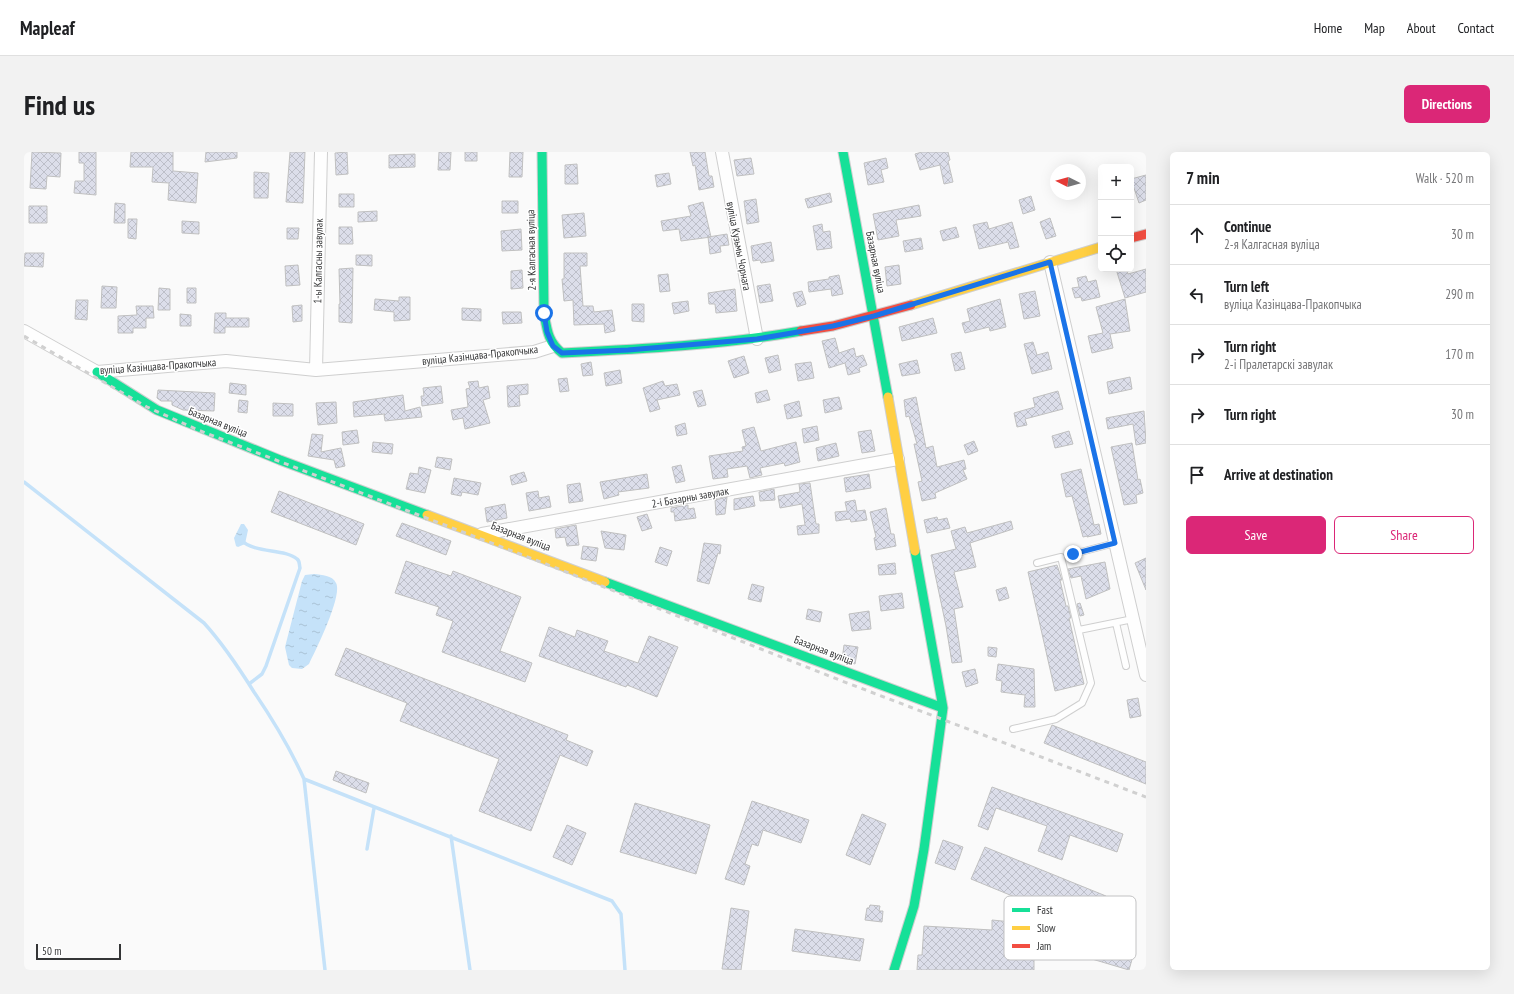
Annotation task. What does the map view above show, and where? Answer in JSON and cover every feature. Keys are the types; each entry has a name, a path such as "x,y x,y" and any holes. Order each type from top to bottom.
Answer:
{"street":[{"name":"1-ы Калгасны завулак","path":"316,370 321,152"},
{"name":"2-я Калгасная вуліца","path":"542,152 544,313 547,332 553,346"},
{"name":"вуліца Кузьмы Чорнага","path":"722,152 757,339"},
{"name":"Базарная вуліца","path":"843,152 874,316 943,708 924,849 915,900 894,970"},
{"path":"1134,237 1146,234"},
{"name":"вуліца Казінцава-Пракопчыка","path":"24,331 97,372 226,361 316,370 534,352 553,346 562,353 575,353 757,339 833,326 874,316 1098,248"},
{"path":"1050,262 1146,675"},
{"name":"Базарная вуліца","path":"97,372 157,410 280,460 482,534 943,708"},
{"name":"2-і Базарны завулак","path":"482,534 898,459"}],"lane":[{"path":"1073,554 1115,543"},
{"path":"1013,729 1056,719 1082,703 1091,683 1062,557 1037,563"},
{"path":"1079,630 1133,619"},
{"path":"1116,622 1126,666"}],"water":[{"path":"241,524 244,524 248,530 245,544 238,547 236,546 234,538"},
{"path":"314,574 326,576 334,580 337,589 336,599 328,623 309,664 302,669 292,668 289,665 285,647 302,581 305,575"}],"building":[{"path":"32,152 61,153 60,177 47,176 46,189 30,188"},
{"path":"79,152 96,152 96,195 74,193 75,181 84,181 84,163 79,163"},
{"path":"131,152 173,152 173,171 198,173 196,203 168,200 169,183 152,182 153,167 130,167"},
{"path":"206,152 237,152 237,158 205,162"},
{"path":"290,152 305,152 303,203 286,202"},
{"path":"347,152 348,174 336,175 335,153"},
{"path":"439,152 451,152 450,170 438,170"},
{"path":"465,152 477,152 477,161 465,161"},
{"path":"510,152 523,152 522,177 509,177"},
{"path":"690,152 705,152 709,176 712,176 714,187 699,190 695,165 693,166"},
{"path":"922,152 948,152 950,160 948,161 953,182 944,184 940,165 920,170 915,154"},
{"path":"415,154 415,167 389,168 389,155"},
{"path":"751,158 754,174 737,176 734,160"},
{"path":"886,158 888,168 881,170 884,182 868,185 864,163"},
{"path":"577,164 578,184 565,184 565,165"},
{"path":"254,172 269,173 268,198 254,198"},
{"path":"669,173 671,184 657,187 655,175"},
{"path":"1146,175 1146,200 1139,203 1134,188 1134,178"},
{"path":"830,193 832,202 808,208 805,199"},
{"path":"339,194 354,194 354,207 339,207"},
{"path":"1031,196 1035,210 1023,214 1019,200"},
{"path":"756,199 759,222 747,224 744,201"},
{"path":"502,201 518,201 518,213 502,213"},
{"path":"703,202 711,237 681,241 679,229 663,231 661,221 691,216 688,206"},
{"path":"115,203 125,204 125,223 114,223"},
{"path":"919,205 921,216 896,220 899,236 878,240 873,214"},
{"path":"29,206 47,206 47,223 29,223"},
{"path":"377,211 377,221 358,222 358,212"},
{"path":"584,213 586,236 564,238 562,215"},
{"path":"1050,218 1056,236 1046,239 1040,222"},
{"path":"128,219 137,219 136,239 128,238"},
{"path":"182,221 199,222 199,234 182,233"},
{"path":"987,222 989,229 1012,222 1019,247 1010,249 1008,242 979,249 973,225"},
{"path":"822,224 823,232 830,231 832,248 817,250 813,226"},
{"path":"339,227 352,227 353,244 339,244"},
{"path":"956,227 959,237 943,241 940,231"},
{"path":"287,228 299,228 298,239 287,239"},
{"path":"521,229 522,250 502,251 501,231"},
{"path":"727,234 729,245 720,246 721,252 710,254 708,237"},
{"path":"921,238 923,249 905,252 903,241"},
{"path":"771,242 774,261 761,263 760,260 753,261 751,246"},
{"path":"25,253 44,253 43,267 24,266"},
{"path":"564,253 587,253 587,266 580,266 583,306 593,306 594,312 612,310 615,331 605,333 604,324 574,325 573,300 564,301 562,279 564,279"},
{"path":"356,255 372,255 372,266 356,265"},
{"path":"298,265 300,285 286,286 285,266"},
{"path":"899,265 901,284 887,286 885,267"},
{"path":"353,268 352,323 339,322 339,269"},
{"path":"1146,269 1146,292 1125,298 1117,272 1127,272 1128,274"},
{"path":"522,270 523,288 511,289 511,271"},
{"path":"668,274 670,291 660,292 658,275"},
{"path":"839,275 843,294 832,296 831,289 809,292 808,282 829,279 829,277"},
{"path":"1086,276 1088,282 1096,280 1100,297 1082,301 1081,297 1075,298 1072,288 1079,287 1077,278"},
{"path":"770,284 773,301 760,303 757,286"},
{"path":"102,286 117,287 116,308 101,308"},
{"path":"159,288 170,289 170,310 158,310"},
{"path":"187,288 196,288 196,303 187,303"},
{"path":"735,289 737,311 716,313 715,304 709,304 708,293"},
{"path":"802,291 806,304 797,307 793,293"},
{"path":"1035,291 1040,316 1024,319 1019,294"},
{"path":"399,297 410,297 410,320 394,321 394,312 374,310 375,299 399,301"},
{"path":"1000,299 1006,327 990,331 989,327 965,333 962,323 970,321 967,309"},
{"path":"1125,299 1130,331 1110,334 1113,348 1092,353 1088,336 1103,333 1096,307"},
{"path":"76,300 88,300 87,320 75,319"},
{"path":"688,301 689,311 674,314 672,303"},
{"path":"632,304 644,304 644,322 632,321"},
{"path":"302,305 302,321 293,322 292,306"},
{"path":"136,306 153,306 154,318 146,318 146,328 133,328 133,333 118,333 118,316 137,315"},
{"path":"462,308 481,309 481,321 462,320"},
{"path":"502,312 521,312 522,323 503,324"},
{"path":"215,313 226,313 226,318 249,318 249,327 225,327 225,333 214,333"},
{"path":"180,314 191,315 191,326 180,326"},
{"path":"933,318 937,333 902,341 899,327"},
{"path":"835,338 839,353 854,348 856,357 863,355 867,365 859,368 860,372 848,375 845,363 829,368 822,341"},
{"path":"1033,342 1037,355 1048,352 1052,369 1032,374 1024,344"},
{"path":"961,352 965,369 955,371 951,354"},
{"path":"778,355 781,370 769,373 765,358"},
{"path":"744,356 749,373 734,378 728,361"},
{"path":"917,360 920,373 902,376 899,364"},
{"path":"591,362 593,375 583,376 581,364"},
{"path":"811,362 814,378 798,381 795,364"},
{"path":"620,370 622,383 606,386 604,373"},
{"path":"1130,377 1132,389 1109,394 1107,382"},
{"path":"567,378 569,391 560,392 558,379"},
{"path":"478,381 479,388 488,386 490,398 483,400 490,423 465,429 463,418 453,420 451,410 468,407 466,389 470,388 468,382"},
{"path":"663,381 665,386 677,384 680,395 657,400 660,409 650,412 643,388"},
{"path":"230,383 246,385 246,395 229,393"},
{"path":"528,384 528,394 519,395 520,406 508,407 507,386"},
{"path":"441,386 443,403 422,406 421,396 424,396 423,388"},
{"path":"158,390 215,393 214,411 183,410 172,405 172,401 161,401 157,398"},
{"path":"702,390 706,405 698,407 693,392"},
{"path":"767,390 770,400 757,403 755,393"},
{"path":"1058,391 1063,409 1025,419 1027,425 1017,427 1014,413 1035,407 1033,398"},
{"path":"403,395 405,411 420,407 422,417 385,421 385,414 354,417 353,402"},
{"path":"839,397 842,409 825,413 823,400"},
{"path":"916,397 926,448 933,446 937,467 964,460 966,469 963,470 967,479 935,493 936,498 922,501 918,482 922,481 914,444 917,444 909,416 906,417 904,400"},
{"path":"239,400 248,401 247,413 238,412"},
{"path":"799,401 802,416 787,419 784,405"},
{"path":"336,402 337,423 318,425 316,403"},
{"path":"273,403 293,404 293,416 273,416"},
{"path":"1144,411 1146,443 1136,445 1133,424 1108,429 1106,418"},
{"path":"685,423 687,434 677,436 675,426"},
{"path":"817,426 819,440 804,443 802,429"},
{"path":"754,427 761,451 796,442 800,462 785,466 784,463 760,468 762,475 750,478 747,466 727,469 728,477 713,479 709,456 743,451 742,447 746,446 742,430"},
{"path":"357,430 359,443 343,445 342,432"},
{"path":"871,430 875,451 862,453 858,432"},
{"path":"1069,431 1073,444 1055,448 1052,436"},
{"path":"312,434 323,435 321,452 341,448 345,466 336,468 334,460 308,456"},
{"path":"974,441 978,451 968,455 964,445"},
{"path":"373,442 393,444 392,454 372,452"},
{"path":"836,443 839,456 818,461 816,448"},
{"path":"1132,443 1138,480 1140,479 1143,493 1136,495 1137,503 1124,505 1111,447"},
{"path":"437,457 452,459 450,470 435,467"},
{"path":"681,465 685,481 676,483 672,467"},
{"path":"419,467 431,470 425,493 406,489 410,473 418,474"},
{"path":"1081,469 1094,525 1099,524 1101,534 1087,537 1083,537 1072,496 1066,497 1061,474"},
{"path":"524,472 527,481 512,485 510,476"},
{"path":"647,474 649,488 618,492 619,495 604,499 600,482"},
{"path":"869,474 871,488 846,492 844,478"},
{"path":"454,478 481,483 478,495 462,492 461,496 451,494"},
{"path":"580,483 583,501 569,503 567,485"},
{"path":"810,483 816,524 819,524 819,533 798,535 797,526 805,525 802,504 780,508 778,496 800,492 799,484"},
{"path":"774,489 775,500 760,501 759,492"},
{"path":"279,491 364,524 356,545 271,512"},
{"path":"538,491 539,498 549,496 551,507 529,511 526,493"},
{"path":"753,496 755,506 734,510 734,499"},
{"path":"727,497 725,514 716,515 715,500"},
{"path":"855,500 857,511 865,510 867,520 851,522 850,519 836,521 835,512 847,511 845,502"},
{"path":"505,504 507,518 487,522 485,508"},
{"path":"688,505 688,509 694,508 696,518 675,521 674,512 671,512 671,508"},
{"path":"886,508 891,534 894,534 896,546 876,550 874,538 876,537 870,512"},
{"path":"647,514 652,528 642,531 637,517"},
{"path":"937,517 938,520 947,518 950,528 927,533 924,520"},
{"path":"1011,521 1013,529 970,543 976,567 954,572 963,607 954,609 962,662 952,663 931,555 956,549 951,531 965,527 967,533"},
{"path":"402,523 451,541 446,555 396,536"},
{"path":"576,525 579,545 567,546 565,537 556,538 555,529"},
{"path":"601,531 626,535 624,550 605,548"},
{"path":"704,543 721,545 720,554 718,553 709,584 697,581"},
{"path":"583,546 598,548 596,561 581,559"},
{"path":"660,547 672,551 667,566 655,562"},
{"path":"1146,558 1146,590 1135,563"},
{"path":"406,561 451,576 453,571 521,597 500,651 532,663 525,682 442,652 453,621 436,615 439,607 395,593"},
{"path":"1105,562 1110,589 1086,599 1081,576 1071,578 1068,569"},
{"path":"895,563 896,574 879,575 878,565"},
{"path":"1057,565 1062,580 1060,580 1066,606 1068,606 1071,618 1069,618 1084,684 1055,691 1028,572"},
{"path":"752,584 764,587 761,602 748,599"},
{"path":"1006,587 1009,598 999,601 996,590"},
{"path":"902,593 904,608 881,611 879,596"},
{"path":"1080,603 1084,615 1080,616 1077,604"},
{"path":"808,609 822,612 820,622 806,619"},
{"path":"869,611 871,629 852,631 849,614"},
{"path":"549,627 575,637 577,630 608,641 604,651 638,663 649,636 678,647 657,697 627,685 626,687 539,656"},
{"path":"844,645 858,647 855,664 842,660"},
{"path":"988,647 997,648 996,657 988,656"},
{"path":"346,648 568,735 566,740 593,751 587,766 560,755 531,831 479,811 499,759 400,721 407,703 335,675"},
{"path":"998,664 1034,669 1035,707 1024,707 1025,695 1001,692 1002,681 996,680"},
{"path":"975,669 978,683 966,687 962,672"},
{"path":"1138,698 1141,716 1130,718 1127,700"},
{"path":"1052,725 1146,762 1146,784 1044,743"},
{"path":"336,771 369,783 366,793 333,780"},
{"path":"992,787 1123,834 1117,852 1070,835 1062,860 1038,851 1047,826 996,808 988,830 978,826"},
{"path":"752,801 809,820 801,843 763,830 758,846 752,844 745,864 750,866 744,885 725,879"},
{"path":"635,803 710,825 696,874 620,852"},
{"path":"862,814 886,824 870,865 846,855"},
{"path":"567,825 586,833 572,865 553,857"},
{"path":"943,840 963,847 955,870 935,863"},
{"path":"985,847 1106,896 1012,896 971,879"},
{"path":"870,905 880,906 879,911 883,911 882,922 865,920 867,908 869,908"},
{"path":"731,908 749,911 741,970 722,969"},
{"path":"992,920 1004,921 1004,960 1034,960 1034,970 917,970 918,955 922,955 924,926 992,930"},
{"path":"795,929 864,939 860,961 792,951"},
{"path":"1095,960 1132,960 1129,970"}],"waterway":[{"path":"24,482 204,623 243,674 274,724 293,756 304,779 325,970"},
{"path":"241,540 254,547 285,553 297,559 299,561 300,568 266,666 262,674 249,684"},
{"path":"304,779 612,901 621,914 625,970"},
{"path":"367,849 374,808"},
{"path":"451,836 470,970"}],"railway":[{"path":"24,336 147,407 198,430 551,566 842,681 1146,797"}],"traffic: fast":[{"path":"542,152 544,313 547,330 551,340 557,349 562,353 712,343 801,331"},
{"path":"843,152 888,397"},
{"path":"97,372 157,410 280,460 427,515"},
{"path":"894,970 914,906 924,849 943,708 915,551"},
{"path":"605,582 943,708"}],"traffic: slow":[{"path":"911,305 1098,248"},
{"path":"888,397 915,551"},
{"path":"427,515 605,582"}],"traffic: jam":[{"path":"1134,237 1146,234"},
{"path":"801,331 833,326 911,305"}],"route":[{"path":"544,313 547,332 553,346 562,353 628,350 757,339 833,326 874,316 1050,262 1115,543 1073,554"}]}
